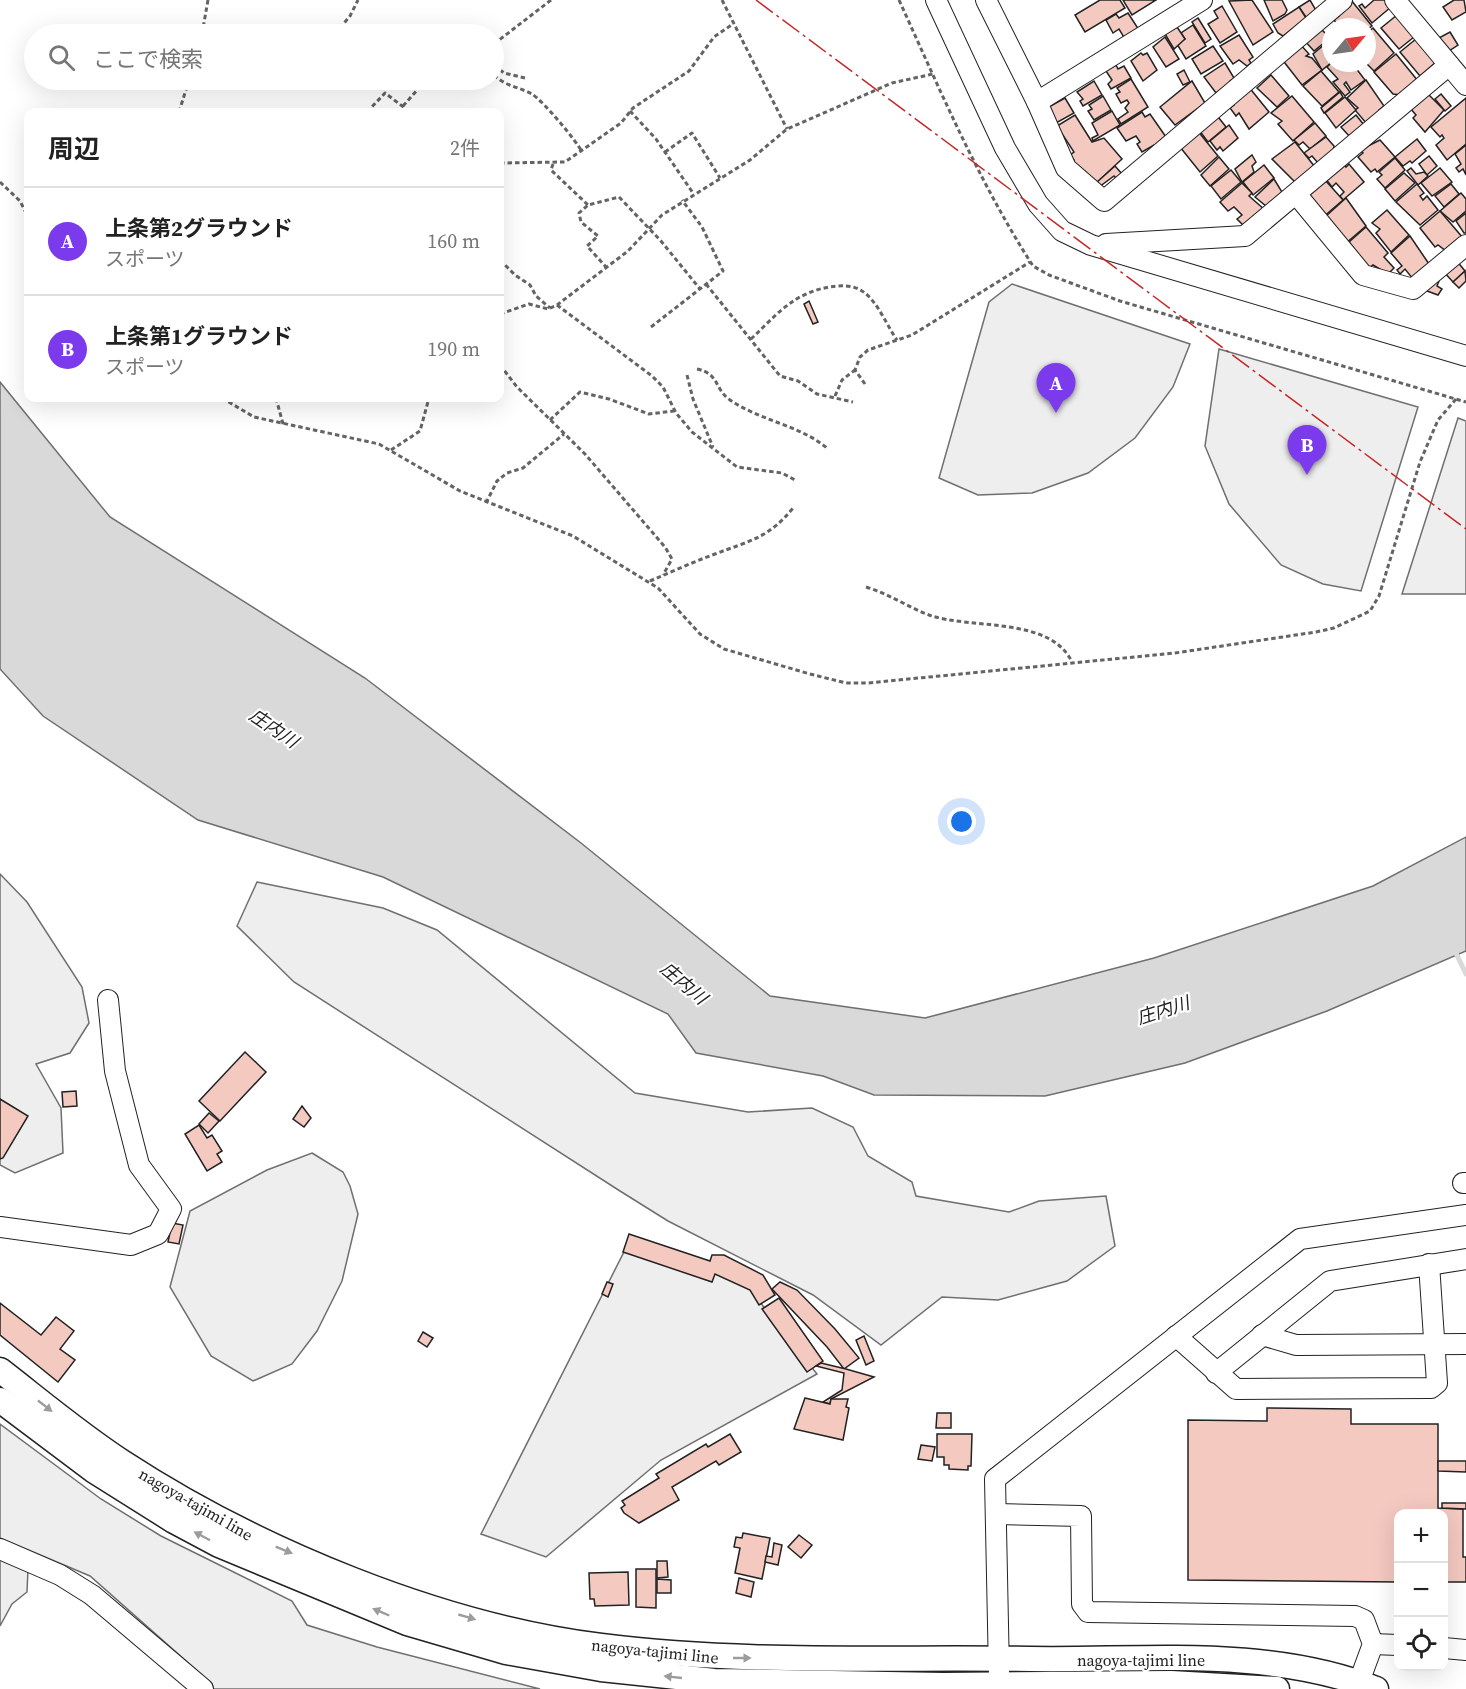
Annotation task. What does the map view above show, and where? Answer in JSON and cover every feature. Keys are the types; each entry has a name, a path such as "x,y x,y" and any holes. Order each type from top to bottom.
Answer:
{"main road":[{"name":"nagoya-tajimi line","path":"0,1370 48,1409 119,1459 194,1505 261,1541 413,1602 501,1627 610,1647 727,1658 1195,1659 1291,1666 1367,1686"},
{"name":"nagoya-tajimi line","path":"0,1400 93,1470 174,1521 219,1545 407,1623 495,1648 601,1669 714,1681 1171,1683 1277,1689"}],"street":[{"path":"936,0 984,106 1038,204 1062,231 1091,245 1466,356"},
{"path":"986,0 1037,102 1066,168 1104,201 1342,0"},
{"path":"1037,102 1171,8 1202,0"},
{"path":"1395,0 1466,85"},
{"path":"1091,245 1245,236 1297,195 1449,65"},
{"path":"1297,195 1363,275 1413,289 1466,245"},
{"path":"0,1227 131,1245 158,1234 171,1209 139,1165 116,1071 108,1000"},
{"path":"1001,1684 997,1658 995,1479 1300,1239 1466,1215"},
{"path":"1216,1372 1330,1281 1466,1259"},
{"path":"1176,1336 1236,1389 1431,1388 1437,1383 1429,1264"},
{"path":"1262,1335 1296,1345 1466,1344"},
{"path":"996,1514 1082,1516 1082,1604 1088,1612 1354,1616 1364,1620 1373,1644 1367,1686"},
{"path":"0,1549 60,1575 92,1596 203,1689"},
{"path":"1373,1644 1394,1646"},
{"path":"1448,1648 1466,1650"}],"path":[{"path":"204,24 208,0"},
{"path":"343,24 358,0"},
{"path":"504,36 551,0"},
{"path":"730,0 723,2 787,129"},
{"path":"504,163 565,162 582,152 621,123 630,111 689,71 714,37 734,24"},
{"path":"504,73 525,78"},
{"path":"504,313 529,304 550,308 607,268 642,239 662,215 693,193 750,159 787,129 892,83 933,74"},
{"path":"504,82 527,92 540,101 578,143 582,152"},
{"path":"180,108 186,90"},
{"path":"403,106 417,90"},
{"path":"371,108 385,93 405,108"},
{"path":"630,111 664,152 693,193"},
{"path":"664,152 692,133 720,178"},
{"path":"553,163 551,170 588,206"},
{"path":"0,182 20,201 24,209"},
{"path":"607,268 587,246 598,236 578,217 579,213 588,206 619,197 650,229 700,289"},
{"path":"651,327 723,271 702,227 682,200"},
{"path":"834,396 842,380 855,370 860,357 868,350 912,335 1030,262"},
{"path":"504,263 530,285 536,296 550,308"},
{"path":"706,284 780,376 798,381 817,394 853,402"},
{"path":"750,339 793,301 832,287 854,287 869,297 897,340"},
{"path":"556,304 652,376 663,387 675,411 692,432 714,449 746,471 782,473 797,481"},
{"path":"697,369 715,378 729,399 769,421 784,423 816,439 827,448"},
{"path":"504,370 671,554 670,566 663,575"},
{"path":"855,370 865,384"},
{"path":"687,375 693,399 714,449"},
{"path":"550,420 580,392 609,399 649,414 675,411"},
{"path":"229,402 254,417 379,444 436,478 486,503 552,526 613,558 649,582 711,642 724,649 846,683 868,683 1185,652 1334,628 1370,611 1379,596 1420,462 1438,420 1456,399 1466,402"},
{"path":"277,402 284,424"},
{"path":"391,450 420,431 428,402"},
{"path":"486,503 497,481 507,473 523,468 564,434"},
{"path":"649,582 745,545 771,531 793,508"},
{"path":"866,587 883,592 927,614 948,621 997,626 1053,639 1068,654 1072,663"}],"shaded area":[{"path":"1012,284 1190,344 1173,387 1135,438 1088,473 1032,493 978,495 939,478 989,302"},
{"path":"1219,349 1418,407 1361,591 1323,584 1281,565 1229,504 1205,446"},
{"path":"1458,418 1466,421 1466,594 1402,594"},
{"path":"0,874 27,902 82,987 89,1023 70,1053 36,1064 61,1108 63,1153 15,1173 0,1165"},
{"path":"257,882 383,908 437,930 635,1093 748,1112 812,1108 853,1127 868,1156 912,1182 916,1196 1009,1212 1039,1201 1106,1196 1115,1246 1067,1281 998,1300 942,1297 881,1345 813,1295 668,1221 294,982 237,926"},
{"path":"312,1153 343,1172 350,1186 358,1214 342,1281 317,1331 292,1364 253,1381 211,1356 170,1287 190,1211 267,1170"},
{"path":"627,1246 744,1282 817,1374 661,1460 546,1557 481,1534"},
{"path":"0,1424 101,1499 161,1536 292,1601 307,1625 377,1647 540,1689 213,1689 212,1684 90,1576 0,1538"},
{"path":"0,1558 28,1569 27,1592 12,1604 0,1626"}],"water":[{"name":"庄内川","path":"0,382 110,517 365,678 581,843 770,996 925,1018 1154,958 1373,886 1466,837 1466,951 1327,1011 1185,1063 1045,1096 874,1095 823,1076 696,1053 668,1014 383,877 198,820 43,716 0,669"}],"building":[{"path":"1100,0 1120,0 1125,8 1085,32 1075,15"},
{"path":"1123,0 1156,0 1132,15"},
{"path":"1252,0 1273,32 1253,45 1229,1"},
{"path":"1264,0 1282,0 1287,10 1285,14 1273,21"},
{"path":"1310,0 1317,12 1308,20 1299,7"},
{"path":"1351,0 1366,18 1336,18 1339,16 1336,12"},
{"path":"1374,0 1385,0 1391,7 1376,20 1368,18 1359,6 1362,4 1365,8"},
{"path":"1454,0 1464,0 1466,12 1452,20 1443,7"},
{"path":"1222,6 1237,32 1220,43 1208,24 1218,18 1214,11"},
{"path":"1299,7 1306,18 1283,36 1278,33 1273,24"},
{"path":"1128,13 1139,30 1125,39 1119,29 1113,33 1106,20 1116,14 1119,18"},
{"path":"1397,15 1414,37 1399,49 1381,28"},
{"path":"1198,18 1211,39 1205,43 1192,22"},
{"path":"1193,25 1206,46 1186,59 1177,44 1185,39 1181,33"},
{"path":"1177,27 1185,39 1174,49 1165,34"},
{"path":"1322,30 1322,44 1314,51 1303,39"},
{"path":"1376,32 1394,53 1376,69"},
{"path":"1450,32 1458,45 1446,53 1437,39"},
{"path":"1239,35 1253,57 1247,66 1239,60 1233,64 1220,46"},
{"path":"1165,37 1179,59 1166,67 1153,47"},
{"path":"1416,39 1436,62 1420,76 1400,52"},
{"path":"1299,43 1309,54 1306,56 1312,58 1322,70 1302,85 1281,58"},
{"path":"1213,46 1223,61 1201,74 1192,59"},
{"path":"1322,46 1322,70 1313,54"},
{"path":"1141,53 1143,55 1147,53 1157,70 1143,81 1131,61"},
{"path":"1396,54 1418,81 1402,95 1393,94 1374,72"},
{"path":"1225,63 1234,78 1230,81 1232,83 1216,93 1204,77"},
{"path":"1116,65 1118,69 1124,66 1131,78 1111,89 1108,84 1112,80 1106,71"},
{"path":"1184,70 1190,82 1183,85 1177,74"},
{"path":"1321,71 1339,92 1322,106 1303,86"},
{"path":"1332,72 1359,72 1365,80 1351,90 1346,82 1344,84 1350,92 1345,96 1333,82 1338,79"},
{"path":"1271,75 1289,96 1277,107 1257,88"},
{"path":"1131,79 1148,107 1121,124 1118,119 1128,112 1125,108 1129,103 1127,100 1121,103 1116,94 1120,92 1117,88"},
{"path":"1366,80 1384,106 1379,110 1380,113 1367,124 1355,110 1358,108 1347,98"},
{"path":"1094,81 1102,95 1083,106 1080,101 1083,99 1077,92"},
{"path":"1192,81 1205,103 1175,125 1160,107"},
{"path":"1248,86 1269,112 1249,129 1239,113 1236,116 1230,108 1234,105 1230,100"},
{"path":"1340,92 1343,97 1324,113 1321,108"},
{"path":"1428,94 1444,110 1425,132 1413,118 1416,115 1410,108"},
{"path":"1441,94 1451,106 1445,111 1435,99"},
{"path":"1103,96 1111,110 1094,120 1088,111 1092,109 1089,105"},
{"path":"1292,96 1314,122 1293,141 1278,124 1282,121 1271,113"},
{"path":"1345,97 1356,110 1336,128 1325,113"},
{"path":"1065,98 1074,113 1056,123 1047,108"},
{"path":"1466,98 1466,144 1447,160 1436,145 1444,138 1442,135 1440,137 1431,127"},
{"path":"1112,111 1120,125 1093,141 1092,138 1098,135 1092,123"},
{"path":"1142,112 1145,117 1150,114 1166,137 1155,147 1154,145 1142,152 1137,144 1140,142 1136,136 1126,141 1117,128"},
{"path":"1215,113 1226,127 1208,142 1199,130"},
{"path":"1075,115 1092,142 1104,138 1122,159 1093,186 1071,164 1074,160 1070,155 1074,152 1057,126"},
{"path":"1356,115 1364,125 1350,137 1341,127"},
{"path":"1315,123 1326,136 1310,149 1303,142 1299,145 1294,140"},
{"path":"1229,125 1238,138 1223,151 1220,147 1217,150 1210,141"},
{"path":"1197,130 1218,156 1200,172 1180,147"},
{"path":"1326,137 1334,146 1333,153 1318,163 1312,156 1309,158 1304,153"},
{"path":"1417,139 1426,151 1412,163 1410,161 1403,166 1395,157"},
{"path":"1380,140 1395,157 1377,172 1375,169 1371,172 1358,157 1363,153 1360,150"},
{"path":"1295,142 1315,167 1296,183 1272,159"},
{"path":"1466,145 1466,175 1463,169 1459,172 1456,168 1461,164 1455,154"},
{"path":"1252,155 1256,162 1252,166 1254,172 1242,182 1235,169"},
{"path":"1429,156 1437,166 1427,175 1419,164"},
{"path":"1219,157 1229,169 1210,186 1201,175"},
{"path":"1395,158 1405,170 1385,188 1377,179 1382,175 1379,172"},
{"path":"1343,163 1346,167 1349,164 1364,182 1343,200 1340,196 1344,192 1336,183 1332,187 1325,178"},
{"path":"1264,165 1274,178 1253,195 1243,182"},
{"path":"1115,166 1123,175 1118,180 1114,176 1099,187 1096,183"},
{"path":"1411,168 1416,174 1424,172 1428,176 1418,185 1407,171"},
{"path":"1440,168 1452,182 1432,196 1421,183"},
{"path":"1231,170 1241,182 1221,199 1211,186"},
{"path":"1404,173 1415,183 1395,201 1385,189"},
{"path":"1274,179 1282,192 1266,206 1255,197"},
{"path":"1325,180 1343,200 1322,218 1305,198"},
{"path":"1242,183 1252,193 1249,196 1265,210 1245,227 1237,219 1242,215 1234,207 1228,211 1220,202"},
{"path":"1417,184 1424,193 1420,196 1423,200 1427,196 1438,210 1420,225 1396,202"},
{"path":"1451,184 1459,194 1444,207 1435,196"},
{"path":"1461,193 1466,199 1466,211 1453,222 1440,211"},
{"path":"1346,198 1366,226 1345,244 1325,217"},
{"path":"1387,210 1409,235 1391,252 1376,233 1380,229 1372,223"},
{"path":"1440,211 1463,238 1446,251 1438,245 1435,247 1420,228"},
{"path":"1466,213 1466,233 1464,233 1456,221"},
{"path":"1366,227 1388,253 1384,257 1394,268 1388,274 1373,265 1369,268 1349,242"},
{"path":"1410,236 1429,264 1413,279 1405,269 1400,274 1397,270 1402,266 1391,253"},
{"path":"1456,260 1465,271 1453,282 1443,271"},
{"path":"1465,271 1466,281 1459,288 1453,282"},
{"path":"1434,277 1439,281 1437,286 1442,289 1438,295 1419,288"},
{"path":"809,301 818,322 813,324 804,304"},
{"path":"245,1052 266,1072 220,1121 199,1101"},
{"path":"76,1091 77,1106 63,1107 62,1092"},
{"path":"0,1099 28,1116 3,1158 0,1159"},
{"path":"302,1106 311,1118 304,1127 293,1119"},
{"path":"209,1113 219,1121 208,1133 199,1124"},
{"path":"199,1125 207,1138 212,1135 222,1151 217,1154 222,1162 207,1171 185,1134"},
{"path":"172,1223 183,1225 179,1244 168,1242"},
{"path":"629,1234 710,1261 712,1255 724,1255 763,1275 775,1295 759,1305 750,1290 715,1274 712,1282 623,1252"},
{"path":"607,1282 613,1284 608,1297 602,1294"},
{"path":"780,1282 797,1290 835,1329 859,1358 844,1369 827,1347 772,1289"},
{"path":"779,1298 823,1361 807,1372 762,1309"},
{"path":"0,1303 41,1335 56,1317 74,1331 60,1349 75,1360 58,1382 0,1335"},
{"path":"423,1332 433,1338 427,1347 418,1341"},
{"path":"864,1336 874,1361 866,1365 856,1340"},
{"path":"821,1363 874,1377 831,1399 830,1404 823,1402 842,1390 844,1373 816,1366"},
{"path":"805,1398 830,1404 831,1399 848,1399 846,1407 849,1408 843,1440 794,1429"},
{"path":"1267,1408 1351,1409 1351,1424 1438,1424 1438,1508 1463,1509 1463,1557 1466,1557 1466,1582 1448,1582 1448,1509 1394,1509 1394,1582 1188,1580 1188,1420 1267,1421"},
{"path":"937,1413 951,1413 951,1428 936,1428"},
{"path":"730,1434 741,1452 719,1465 716,1461 672,1487 679,1500 639,1523 624,1513 621,1508 625,1505 622,1501 659,1478 656,1474 706,1444 708,1447"},
{"path":"937,1434 972,1434 971,1466 968,1466 968,1470 949,1469 949,1465 944,1465 944,1457 937,1457"},
{"path":"921,1445 935,1447 932,1461 918,1459"},
{"path":"1438,1461 1466,1461 1466,1472 1438,1471"},
{"path":"1442,1503 1466,1503 1466,1509 1442,1508"},
{"path":"743,1533 770,1538 762,1579 735,1573 740,1548 734,1547 736,1537 742,1538"},
{"path":"799,1535 812,1545 801,1558 788,1547"},
{"path":"774,1543 782,1545 778,1565 765,1562 766,1556 772,1557"},
{"path":"657,1561 667,1561 668,1577 657,1578"},
{"path":"636,1569 656,1569 656,1608 636,1607"},
{"path":"628,1572 629,1605 595,1606 594,1599 590,1599 589,1573"},
{"path":"739,1578 754,1582 751,1597 736,1593"},
{"path":"657,1579 671,1580 671,1593 657,1593"}],"waterway":[{"path":"1454,949 1466,974"}],"power":[{"path":"756,0 1466,529"}],"place":[{"name":"上条第2グラウンド","path":"1056,413"},
{"name":"上条第1グラウンド","path":"1307,475"}]}
